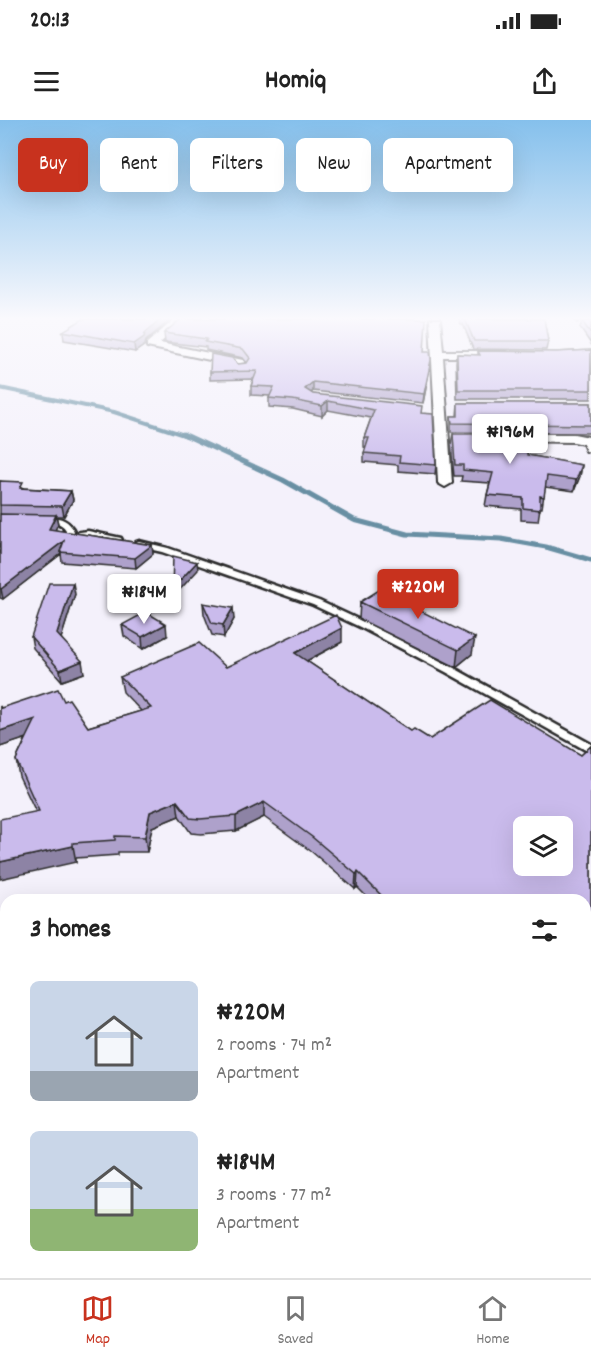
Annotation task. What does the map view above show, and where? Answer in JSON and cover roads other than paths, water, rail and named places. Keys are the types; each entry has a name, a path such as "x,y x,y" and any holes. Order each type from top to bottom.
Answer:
{"street":[{"path":"440,373 450,438 445,483"},
{"path":"423,410 444,407"},
{"path":"491,438 574,438 589,441 591,448"}],"lane":[{"path":"31,520 62,520 70,531 63,536 88,534 165,550 316,603 450,670 591,749"}],"waterway":[{"path":"0,388 114,412 187,436"},
{"path":"183,434 283,480 354,520 407,534 501,539 546,547 591,560"}]}
